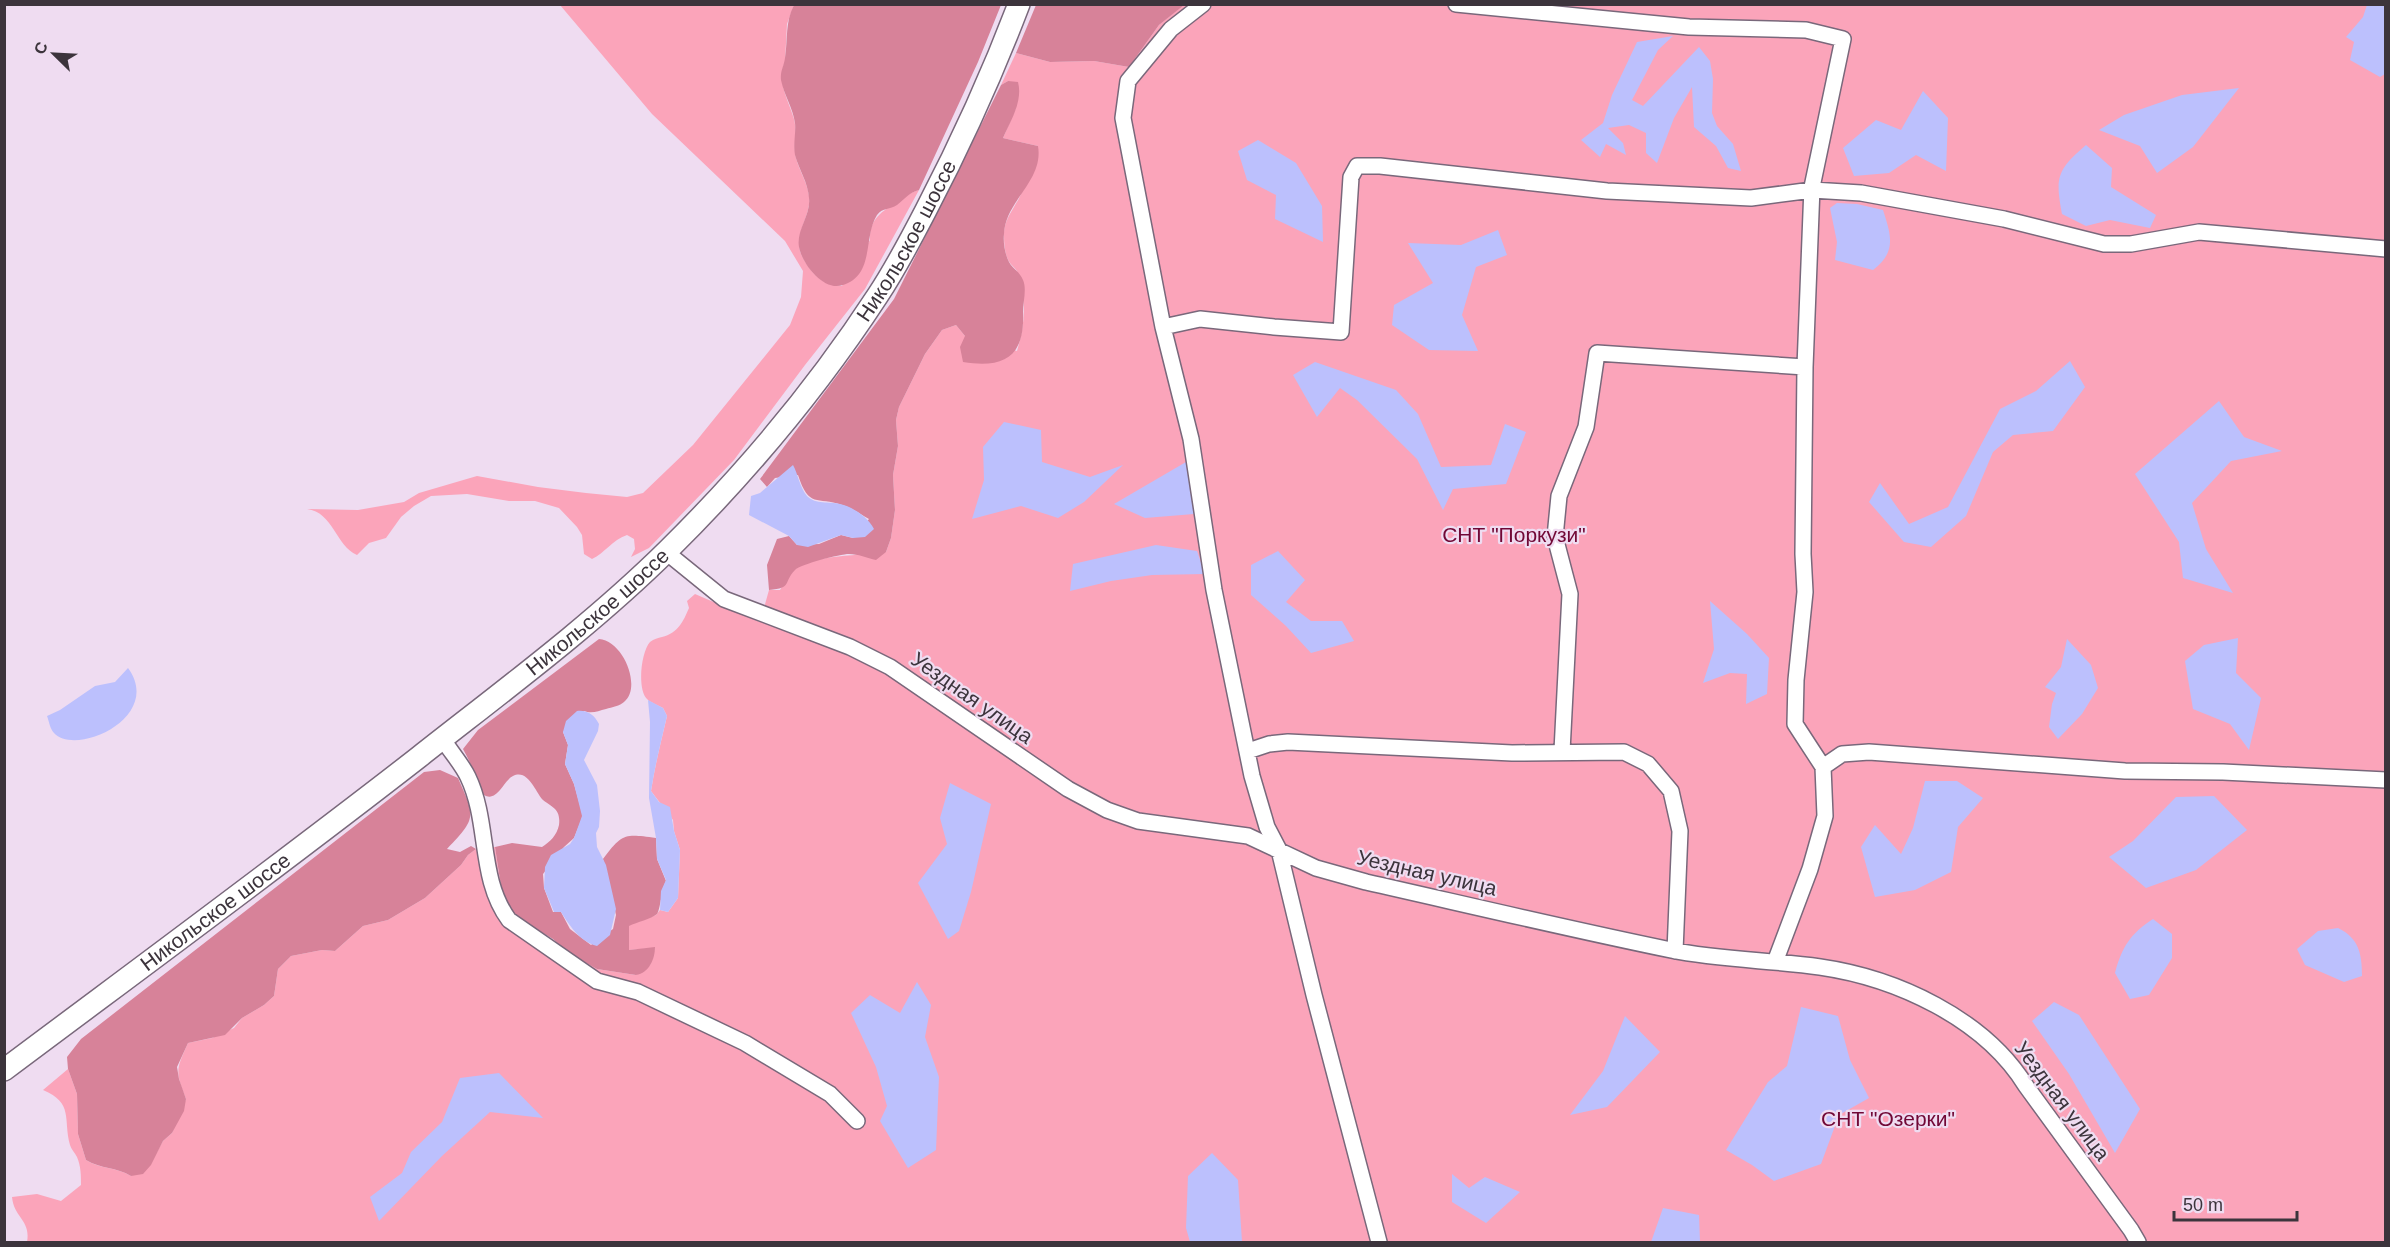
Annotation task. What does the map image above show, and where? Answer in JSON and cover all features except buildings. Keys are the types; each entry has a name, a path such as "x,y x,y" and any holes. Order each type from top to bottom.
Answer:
{"main road":[{"name":"Никольское шоссе","path":"4,1070 299,849 528,672 666,552 749,465 808,393 879,294 951,163 980,102 1019,4"}],"street":[{"path":"1203,4 1171,28 1128,81 1123,118 1163,327 1191,439 1214,590 1252,776 1267,827 1279,850 1314,995 1379,1242"},
{"path":"1456,4 1689,27 1806,30 1844,39 1812,190 1805,367 1803,554 1805,592 1796,680 1796,724 1823,767 1825,816 1810,869 1775,962"},
{"path":"1163,327 1200,319 1341,332 1351,177 1358,166 1380,166 1618,192 1751,198 1812,190 1862,193 2004,219 2104,244 2131,244 2199,232 2385,249"},
{"path":"1562,752 1570,594 1555,537 1559,496 1586,427 1597,353 1805,367"},
{"name":"Уездная улица","path":"666,552 724,598 850,647 890,667 1060,783 1107,810 1138,821 1248,836 1316,868 1366,882 1675,951 1821,967 1885,981 1946,1011 1984,1036 2013,1066 2025,1086 2132,1230 2138,1242"},
{"path":"442,738 468,777 482,827 483,846 494,892 509,920 597,981 639,992 745,1043 830,1094 857,1120"},
{"path":"1248,751 1269,744 1288,742 1512,753 1624,752 1648,764 1671,791 1680,831 1675,951"},
{"path":"1823,767 1842,754 1869,752 2125,771 2223,772 2385,780"}],"green space":[{"name":"СНТ \"Поркузи\"","path":"1184,4 2385,5 2385,1242 27,1242 27,1229 13,1204 12,1197 37,1194 61,1201 81,1185 79,1164 68,1136 66,1113 59,1100 43,1090 68,1069 77,1094 78,1134 86,1160 131,1176 157,1152 163,1141 172,1133 186,1099 178,1071 188,1043 212,1038 234,1028 242,1018 264,1005 274,996 278,969 291,956 322,950 335,951 363,926 388,920 425,898 476,849 495,847 501,887 541,933 597,969 636,975 650,965 655,948 629,950 629,925 656,915 660,910 668,912 678,898 680,850 673,820 651,791 667,716 663,708 647,699 644,694 641,670 647,647 650,642 672,633 679,626 689,608 687,601 695,594 760,622 769,590 780,590 794,570 802,565 825,558 886,552 891,538 895,510 893,475 898,446 896,420 899,407 925,354 942,330 956,325 965,336 1017,351 1020,342 1024,312 1023,293 1016,269 1006,254 1004,230 1007,219 1026,182 1038,146 1003,138 1016,108 1008,81 1001,85 1016,53 1050,62 1094,61 1129,67 1159,25"},
{"path":"560,5 794,5 787,24 782,76 784,91 795,123 796,157 809,196 799,247 808,266 823,281 842,286 870,240 872,225 879,215 919,190 865,289 734,460 649,548 631,557 635,549 634,539 627,535 592,559 584,554 582,535 577,527 559,508 535,501 509,501 467,494 431,496 401,517 386,538 369,543 357,555 350,551 323,516 307,509 358,510 404,502 419,493 477,476 586,493 627,497 643,493 693,445 790,325 801,297 803,271 785,241 652,114"}],"shaded area":[{"path":"1036,4 1184,5 1159,25 1129,67 1094,61 1050,62 1016,53"},
{"path":"794,5 1001,5 978,62 919,190 877,215 860,273 843,285 829,284 815,275 804,261 799,247 809,198 795,155 795,123 781,77 788,24"},
{"path":"1008,81 1018,82 1019,96 1003,138 1038,146 1035,170 1011,211 1004,234 1005,252 1010,264 1022,277 1025,287 1021,339 1010,356 1001,361 978,364 963,362 960,347 965,336 956,325 942,330 925,354 899,407 896,420 898,446 893,475 895,510 891,538 886,552 876,560 849,554 812,562 795,570 782,588 769,590 767,565 777,539 789,536 797,545 819,544 841,535 853,538 869,519 846,506 810,497 798,475 775,478 767,487 760,479 894,299 1001,85"},
{"path":"599,639 608,642 623,656 631,676 631,687 629,695 622,703 595,712 584,711 563,732 568,745 565,764 574,784 583,816 574,838 543,874 544,888 553,912 561,912 570,929 591,945 613,929 616,915 603,859 615,844 625,837 656,838 657,859 666,881 657,914 629,926 629,950 655,947 650,965 641,974 636,975 597,969 567,952 553,939 514,916 502,893 495,847 512,843 542,847 557,832 559,815 543,800 531,782 523,775 518,774 510,778 497,794 489,797 484,795 463,749 478,730"},
{"path":"440,770 458,778 470,809 468,823 464,830 447,849 460,852 471,846 476,849 425,898 388,920 363,926 335,951 322,950 291,956 278,969 274,996 264,1005 242,1018 225,1035 188,1043 177,1067 186,1099 184,1111 172,1133 163,1141 151,1165 143,1174 131,1176 86,1160 78,1134 77,1094 68,1069 67,1057 81,1039 424,772"}],"water":[{"path":"2367,5 2385,5 2385,74 2380,77 2350,60 2354,42 2346,37 2363,17"},
{"path":"1673,36 1658,50 1632,100 1643,106 1699,47 1710,61 1713,79 1712,113 1717,126 1733,144 1741,171 1728,168 1716,146 1694,127 1692,87 1674,118 1657,163 1646,153 1646,133 1629,125 1608,128 1623,143 1626,155 1606,144 1600,157 1581,140 1603,123 1612,95 1637,42"},
{"path":"2239,88 2193,147 2157,173 2140,146 2099,130 2124,115 2182,95"},
{"path":"1923,91 1948,118 1946,171 1916,155 1889,173 1854,176 1843,148 1876,120 1901,130"},
{"path":"1258,140 1296,163 1322,206 1323,242 1275,219 1276,195 1247,180 1238,151"},
{"path":"2086,145 2112,168 2111,187 2156,215 2150,228 2110,220 2086,226 2062,214 2059,191 2060,175 2069,161"},
{"path":"1837,203 1857,204 1883,210 1890,235 1889,250 1886,257 1873,270 1835,260 1837,242 1830,208"},
{"path":"1498,230 1507,255 1476,267 1462,315 1478,351 1429,350 1392,325 1394,305 1433,283 1408,243 1461,245"},
{"path":"2070,361 2085,387 2053,431 2013,435 1993,452 1966,516 1931,547 1904,542 1869,502 1880,483 1909,524 1948,507 2000,409 2036,391"},
{"path":"1315,362 1396,390 1418,414 1441,467 1491,465 1505,424 1526,432 1506,484 1453,489 1443,510 1417,459 1357,400 1340,388 1317,417 1293,375"},
{"path":"2219,401 2244,437 2282,451 2231,461 2192,503 2206,549 2233,593 2183,578 2179,542 2135,474"},
{"path":"1004,422 1041,430 1042,462 1090,477 1123,465 1084,502 1058,518 1021,506 972,519 984,480 983,447"},
{"path":"1186,462 1194,514 1145,518 1114,504"},
{"path":"793,465 807,496 814,501 850,507 860,513 874,529 865,537 853,538 841,535 808,547 797,545 789,536 749,515 751,496 760,493"},
{"path":"1156,545 1197,551 1205,574 1152,575 1111,581 1070,591 1073,564"},
{"path":"1278,551 1305,580 1286,602 1311,621 1342,621 1354,641 1311,653 1286,626 1251,595 1251,565"},
{"path":"1710,601 1747,634 1769,658 1767,694 1746,704 1747,674 1730,673 1703,683 1714,649"},
{"path":"2238,638 2236,673 2261,698 2249,750 2230,724 2193,709 2185,661 2204,645"},
{"path":"2067,639 2091,665 2098,688 2082,714 2058,739 2049,727 2056,693 2045,687 2061,667"},
{"path":"128,668 136,686 135,702 126,716 113,728 97,736 80,740 65,739 54,733 47,716 60,710 95,686 115,682"},
{"path":"648,700 663,708 667,716 651,791 659,802 670,807 680,850 678,898 668,912 660,910 661,891 666,880 657,859 649,798"},
{"path":"577,711 590,714 599,724 584,760 597,785 600,811 599,827 596,833 597,847 606,865 616,909 610,935 597,946 580,937 561,912 554,912 544,888 545,867 551,855 570,844 582,816 574,784 565,764 568,745 563,732 566,721"},
{"path":"1925,781 1957,781 1983,798 1958,827 1951,872 1915,890 1875,897 1861,847 1875,825 1901,854 1913,828"},
{"path":"950,783 991,804 971,892 959,931 948,939 918,883 947,844 940,818"},
{"path":"2214,796 2247,830 2196,870 2146,888 2109,857 2133,841 2176,797"},
{"path":"2153,919 2172,934 2172,958 2149,995 2130,999 2115,973 2128,942 2138,930"},
{"path":"2338,928 2355,942 2361,961 2362,976 2344,982 2305,965 2297,949 2318,931"},
{"path":"917,982 931,1005 925,1037 939,1077 936,1150 908,1168 880,1121 887,1106 876,1067 851,1013 870,995 900,1013"},
{"path":"2054,1002 2079,1015 2140,1109 2115,1153 2069,1074 2032,1021"},
{"path":"1801,1007 1838,1016 1850,1060 1869,1098 1839,1115 1821,1164 1774,1181 1726,1150 1768,1082 1787,1066"},
{"path":"1625,1016 1660,1052 1607,1107 1570,1115 1603,1071"},
{"path":"499,1073 543,1118 490,1112 442,1156 379,1221 370,1197 402,1173 411,1152 442,1122 460,1078"},
{"path":"1212,1153 1238,1180 1242,1242 1190,1242 1186,1228 1188,1176"},
{"path":"1452,1174 1469,1188 1485,1177 1520,1192 1486,1223 1452,1202"},
{"path":"1663,1208 1699,1215 1700,1242 1651,1242"}],"park label":[{"name":"СНТ \"Озерки\"","path":"1888,1119"}]}
